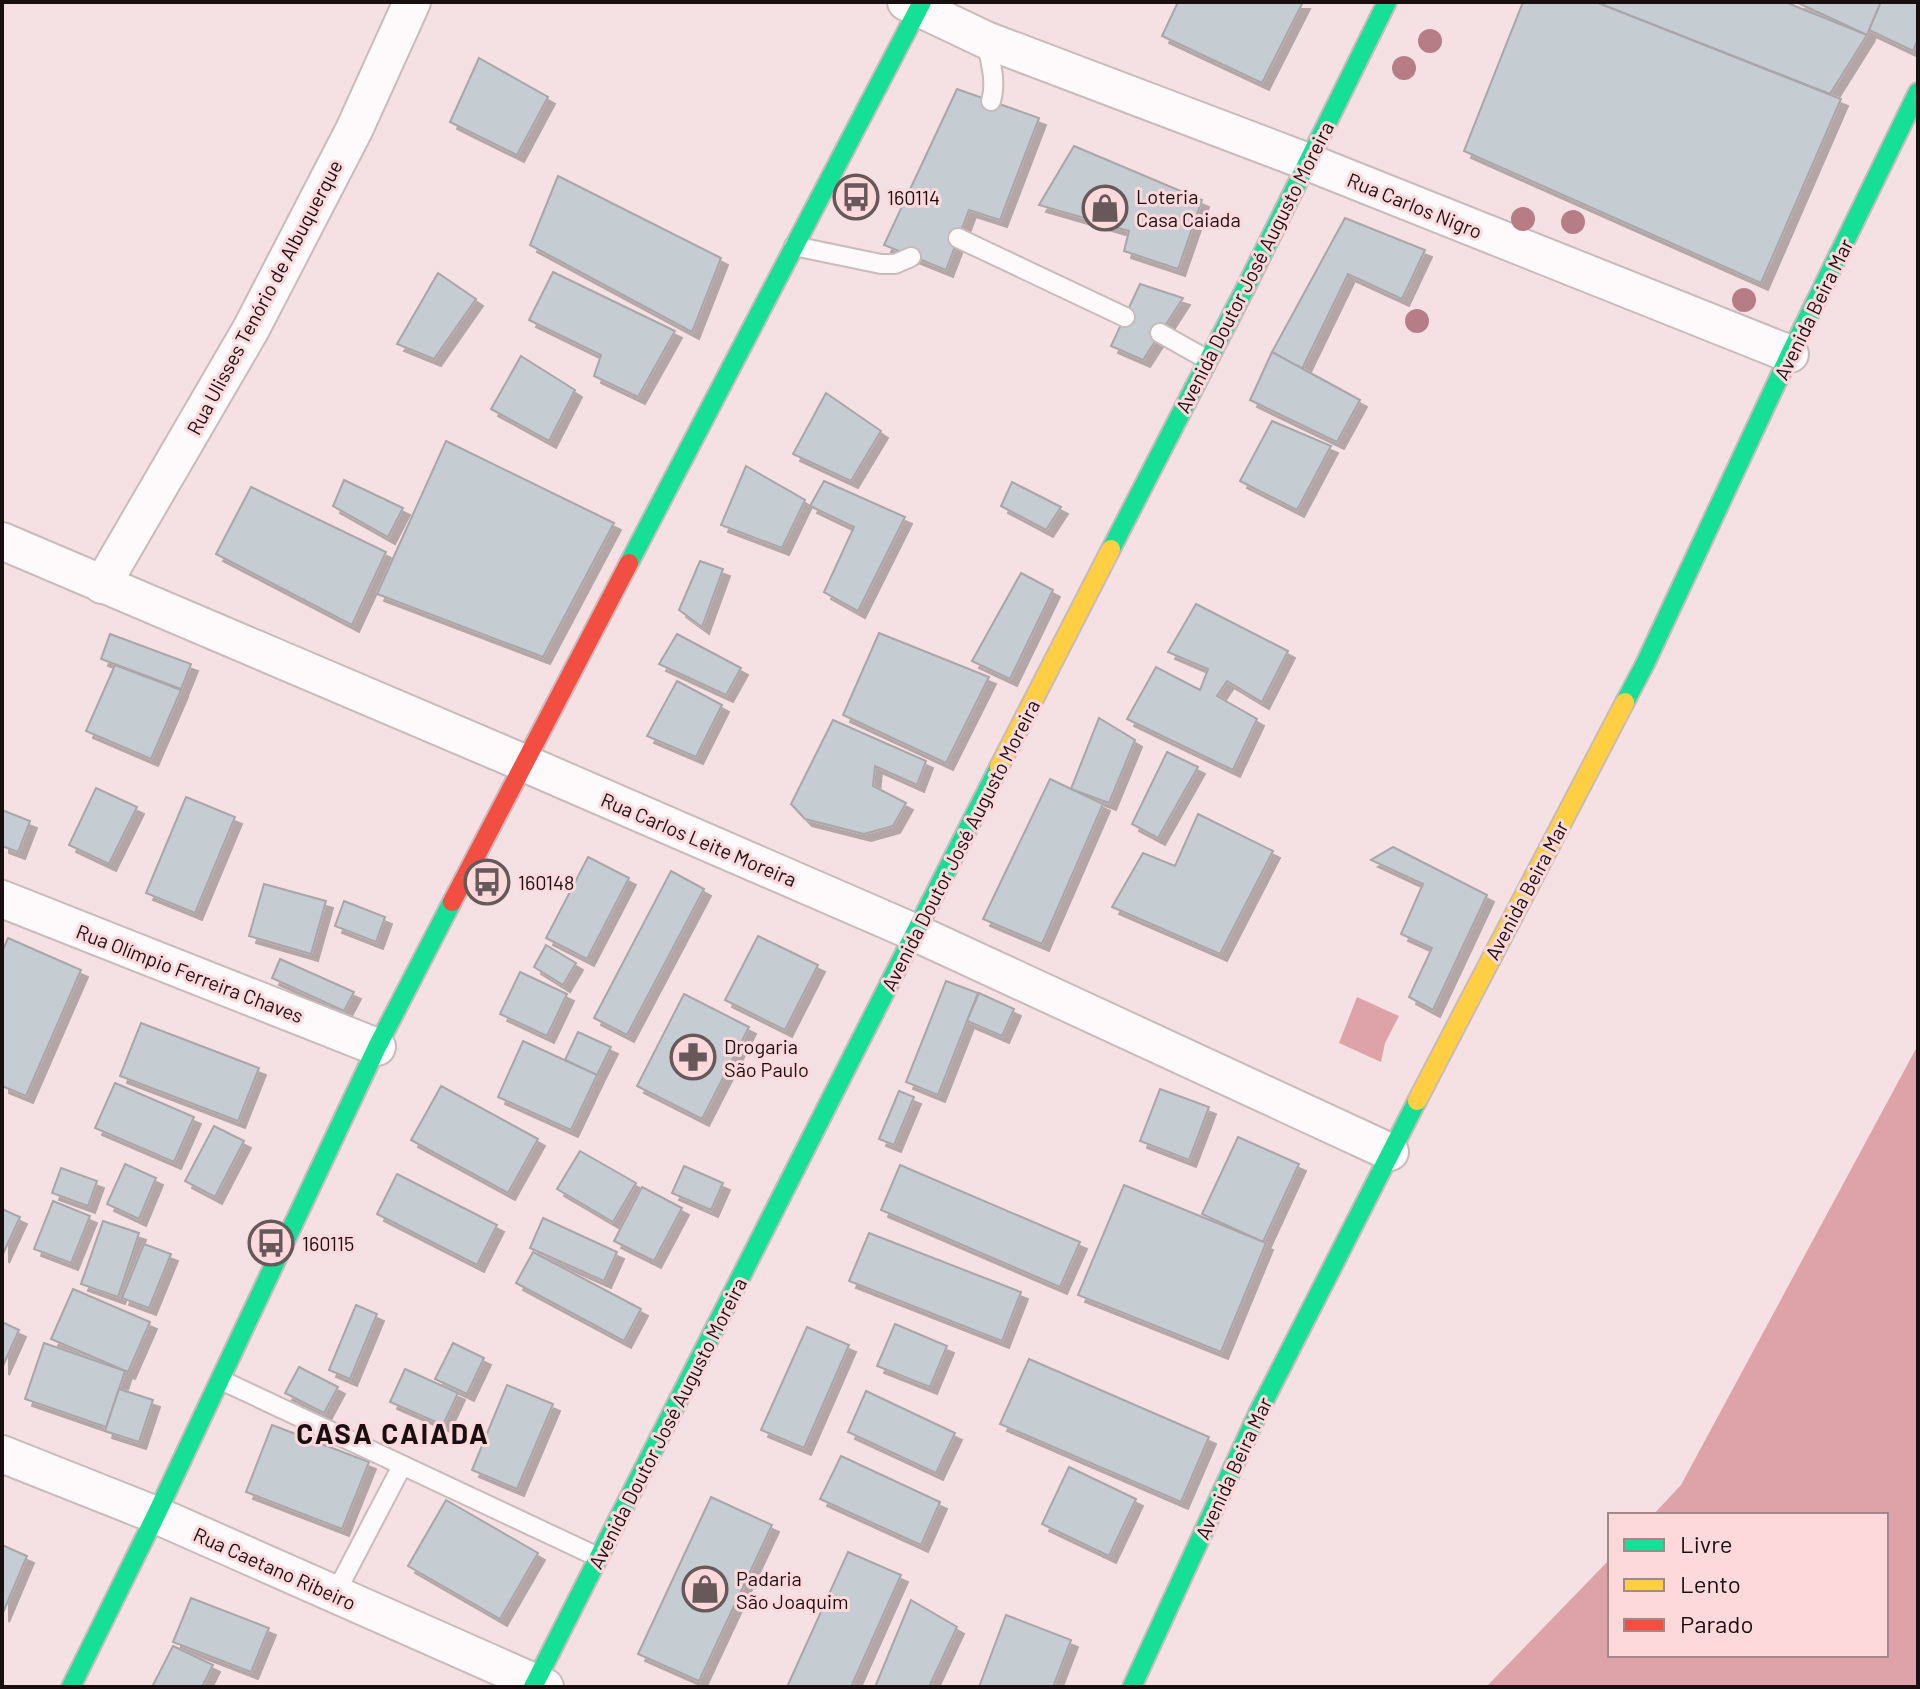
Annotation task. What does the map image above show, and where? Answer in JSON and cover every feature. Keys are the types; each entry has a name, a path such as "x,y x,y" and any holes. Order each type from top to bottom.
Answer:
{"main road":[{"name":"Avenida Doutor José Augusto Moreira","path":"538,1685 599,1558 1387,2"},
{"path":"71,1687 221,1380 377,1047 794,246 915,4"},
{"name":"Avenida Beira Mar","path":"1132,1687 1259,1411 1390,1152 1645,664 1790,354 1918,92"}],"street":[{"name":"Rua Ulisses Tenório de Albuquerque","path":"102,585 251,329 354,130 412,2"},
{"name":"Rua Carlos Nigro","path":"915,4 986,40 1308,162 1790,354"},
{"name":"Rua Carlos Leite Moreira","path":"2,541 916,933 1390,1152"},
{"name":"Rua Olímpio Ferreira Chaves","path":"2,899 377,1047"},
{"name":"Rua Caetano Ribeiro","path":"2,1454 156,1515 538,1685"}],"lane":[{"path":"986,40 995,89 991,101"},
{"path":"958,238 1125,317"},
{"path":"794,246 881,264 895,264 911,257"},
{"path":"1160,333 1208,360"},
{"path":"221,1380 599,1558"},
{"path":"335,1594 402,1466"}],"shaded area":[{"path":"1357,997 1399,1016 1385,1043 1381,1062 1339,1043"},
{"path":"1918,1045 1918,1687 1486,1687 1608,1561 1608,1657 1888,1657 1888,1513 1655,1513 1681,1485"}],"building":[{"path":"1178,2 1303,2 1262,83 1162,36"},
{"path":"1523,2 1596,2 1841,99 1761,283 1464,151"},
{"path":"1596,2 1785,2 1867,35 1830,94"},
{"path":"1796,2 1881,2 1867,35"},
{"path":"1881,2 1918,2 1918,39 1913,51 1869,30"},
{"path":"479,58 548,97 517,155 450,122"},
{"path":"957,89 1039,118 1000,220 969,210 946,270 884,245"},
{"path":"1074,146 1202,200 1178,269 1124,251 1129,231 1039,205"},
{"path":"558,176 721,258 692,332 530,245"},
{"path":"1345,218 1425,250 1402,299 1348,274 1302,369 1272,352"},
{"path":"553,272 675,331 638,397 594,376 601,355 529,320"},
{"path":"438,273 476,299 434,359 397,344"},
{"path":"1140,284 1183,298 1143,360 1111,346"},
{"path":"1272,352 1360,400 1337,442 1250,400"},
{"path":"521,356 575,390 549,441 491,409"},
{"path":"826,393 881,431 851,481 793,454"},
{"path":"1272,421 1331,446 1297,510 1240,481"},
{"path":"446,441 614,523 543,657 377,594"},
{"path":"746,466 805,500 782,548 721,525"},
{"path":"344,480 403,508 388,537 333,506"},
{"path":"824,481 905,517 858,611 824,592 854,527 810,506"},
{"path":"1012,482 1061,507 1046,530 1001,506"},
{"path":"251,487 386,552 352,625 216,554"},
{"path":"700,561 723,569 702,627 679,610"},
{"path":"1021,573 1053,590 1010,679 972,661"},
{"path":"1196,604 1288,651 1262,702 1227,681 1217,696 1257,719 1233,770 1127,719 1156,667 1200,690 1208,669 1168,652"},
{"path":"879,633 989,677 946,763 843,715"},
{"path":"110,634 191,664 181,689 101,659"},
{"path":"677,634 741,668 726,695 659,664"},
{"path":"115,665 181,690 151,759 86,731"},
{"path":"677,681 722,705 696,757 647,736"},
{"path":"1099,718 1135,740 1109,803 1071,789"},
{"path":"833,720 926,761 917,785 875,766 873,786 906,803 893,826 864,834 805,819 791,804"},
{"path":"1167,752 1198,767 1158,838 1132,824"},
{"path":"1050,779 1103,804 1042,944 983,919"},
{"path":"96,788 137,807 109,864 69,845"},
{"path":"186,797 235,817 195,913 146,893"},
{"path":"2,810 30,821 18,852 2,846"},
{"path":"1198,814 1273,851 1220,954 1112,907 1143,853 1175,866"},
{"path":"1393,847 1487,895 1433,1010 1409,997 1432,948 1401,934 1423,884 1371,860"},
{"path":"588,857 629,878 587,959 546,938"},
{"path":"671,871 704,889 627,1035 594,1018"},
{"path":"264,884 326,901 311,954 249,936"},
{"path":"344,901 385,917 376,942 335,926"},
{"path":"758,936 818,965 785,1030 725,1000"},
{"path":"8,938 81,970 26,1096 2,1086 2,952"},
{"path":"546,945 576,963 563,985 534,967"},
{"path":"280,959 354,992 344,1011 272,978"},
{"path":"520,972 567,994 547,1036 500,1014"},
{"path":"946,981 978,993 938,1095 906,1082"},
{"path":"979,993 1014,1009 1002,1036 967,1021"},
{"name":"Drogaria São Paulo","path":"684,994 749,1027 702,1119 637,1086"},
{"path":"141,1023 259,1068 238,1121 120,1076"},
{"path":"578,1032 611,1047 597,1075 565,1060"},
{"path":"523,1041 597,1075 571,1130 498,1097"},
{"path":"115,1083 194,1117 174,1162 95,1128"},
{"path":"441,1086 538,1139 508,1193 411,1140"},
{"path":"1160,1089 1209,1107 1189,1160 1140,1141"},
{"path":"899,1091 914,1097 894,1145 879,1139"},
{"path":"214,1126 244,1141 215,1197 185,1181"},
{"path":"1238,1137 1299,1164 1263,1242 1202,1214"},
{"path":"580,1151 636,1183 613,1222 557,1189"},
{"path":"125,1164 156,1178 139,1219 107,1204"},
{"path":"900,1165 1080,1242 1060,1287 881,1210"},
{"path":"684,1166 723,1183 711,1210 672,1193"},
{"path":"61,1168 97,1181 88,1206 52,1193"},
{"path":"397,1174 497,1225 477,1265 377,1214"},
{"path":"1124,1185 1266,1243 1221,1352 1078,1295"},
{"path":"642,1187 682,1208 654,1261 614,1241"},
{"path":"53,1201 90,1216 71,1263 34,1249"},
{"path":"2,1209 20,1217 2,1256"},
{"path":"543,1218 617,1252 604,1281 530,1248"},
{"path":"103,1221 139,1233 118,1297 81,1284"},
{"path":"869,1233 1021,1292 1002,1341 849,1281"},
{"path":"144,1244 171,1254 149,1308 122,1298"},
{"path":"533,1252 641,1309 624,1341 516,1283"},
{"path":"73,1289 150,1322 128,1372 51,1339"},
{"path":"356,1305 377,1314 350,1379 329,1370"},
{"path":"2,1322 19,1330 2,1368"},
{"path":"895,1324 947,1346 930,1387 877,1366"},
{"path":"807,1327 849,1345 804,1448 761,1430"},
{"path":"44,1343 125,1371 106,1427 25,1399"},
{"path":"453,1343 484,1358 467,1394 435,1379"},
{"path":"1029,1359 1209,1437 1181,1502 1000,1424"},
{"path":"299,1367 338,1387 324,1413 285,1393"},
{"path":"405,1369 458,1393 443,1425 390,1402"},
{"path":"507,1385 553,1404 517,1489 472,1470"},
{"path":"119,1389 153,1400 139,1442 105,1431"},
{"path":"866,1391 955,1433 936,1473 848,1432"},
{"path":"272,1425 369,1462 342,1529 246,1492"},
{"path":"841,1456 940,1502 921,1545 820,1499"},
{"path":"1069,1467 1136,1499 1109,1556 1042,1524"},
{"name":"Padaria São Joaquim","path":"711,1497 772,1525 699,1681 638,1654"},
{"path":"446,1500 538,1553 500,1619 408,1566"},
{"path":"2,1545 27,1556 2,1615"},
{"path":"848,1552 901,1575 851,1687 787,1687"},
{"path":"191,1598 269,1628 251,1672 173,1642"},
{"path":"911,1600 957,1627 929,1687 875,1687"},
{"path":"1006,1615 1071,1640 1053,1687 979,1687"},
{"path":"173,1646 213,1665 202,1687 152,1687"}],"traffic: fast":[{"path":"629,563 922,2"},
{"path":"1111,549 1245,289 1387,2"},
{"path":"1625,702 1918,92"},
{"path":"533,1687 999,767"},
{"path":"71,1687 156,1515 377,1047 452,902"},
{"path":"1132,1687 1259,1411 1417,1101"}],"traffic: slow":[{"path":"999,767 1111,549"},
{"path":"1417,1101 1625,702"}],"traffic: jam":[{"path":"452,902 629,563"}],"place":[{"name":"160114","path":"856,197"},
{"name":"Loteria Casa Caiada","path":"1105,208"},
{"name":"160148","path":"487,882"},
{"name":"Drogaria São Paulo","path":"693,1057"},
{"name":"160115","path":"271,1243"},
{"name":"Padaria São Joaquim","path":"705,1589"}],"district":[{"name":"CASA CAIADA","path":"393,1433"}]}
